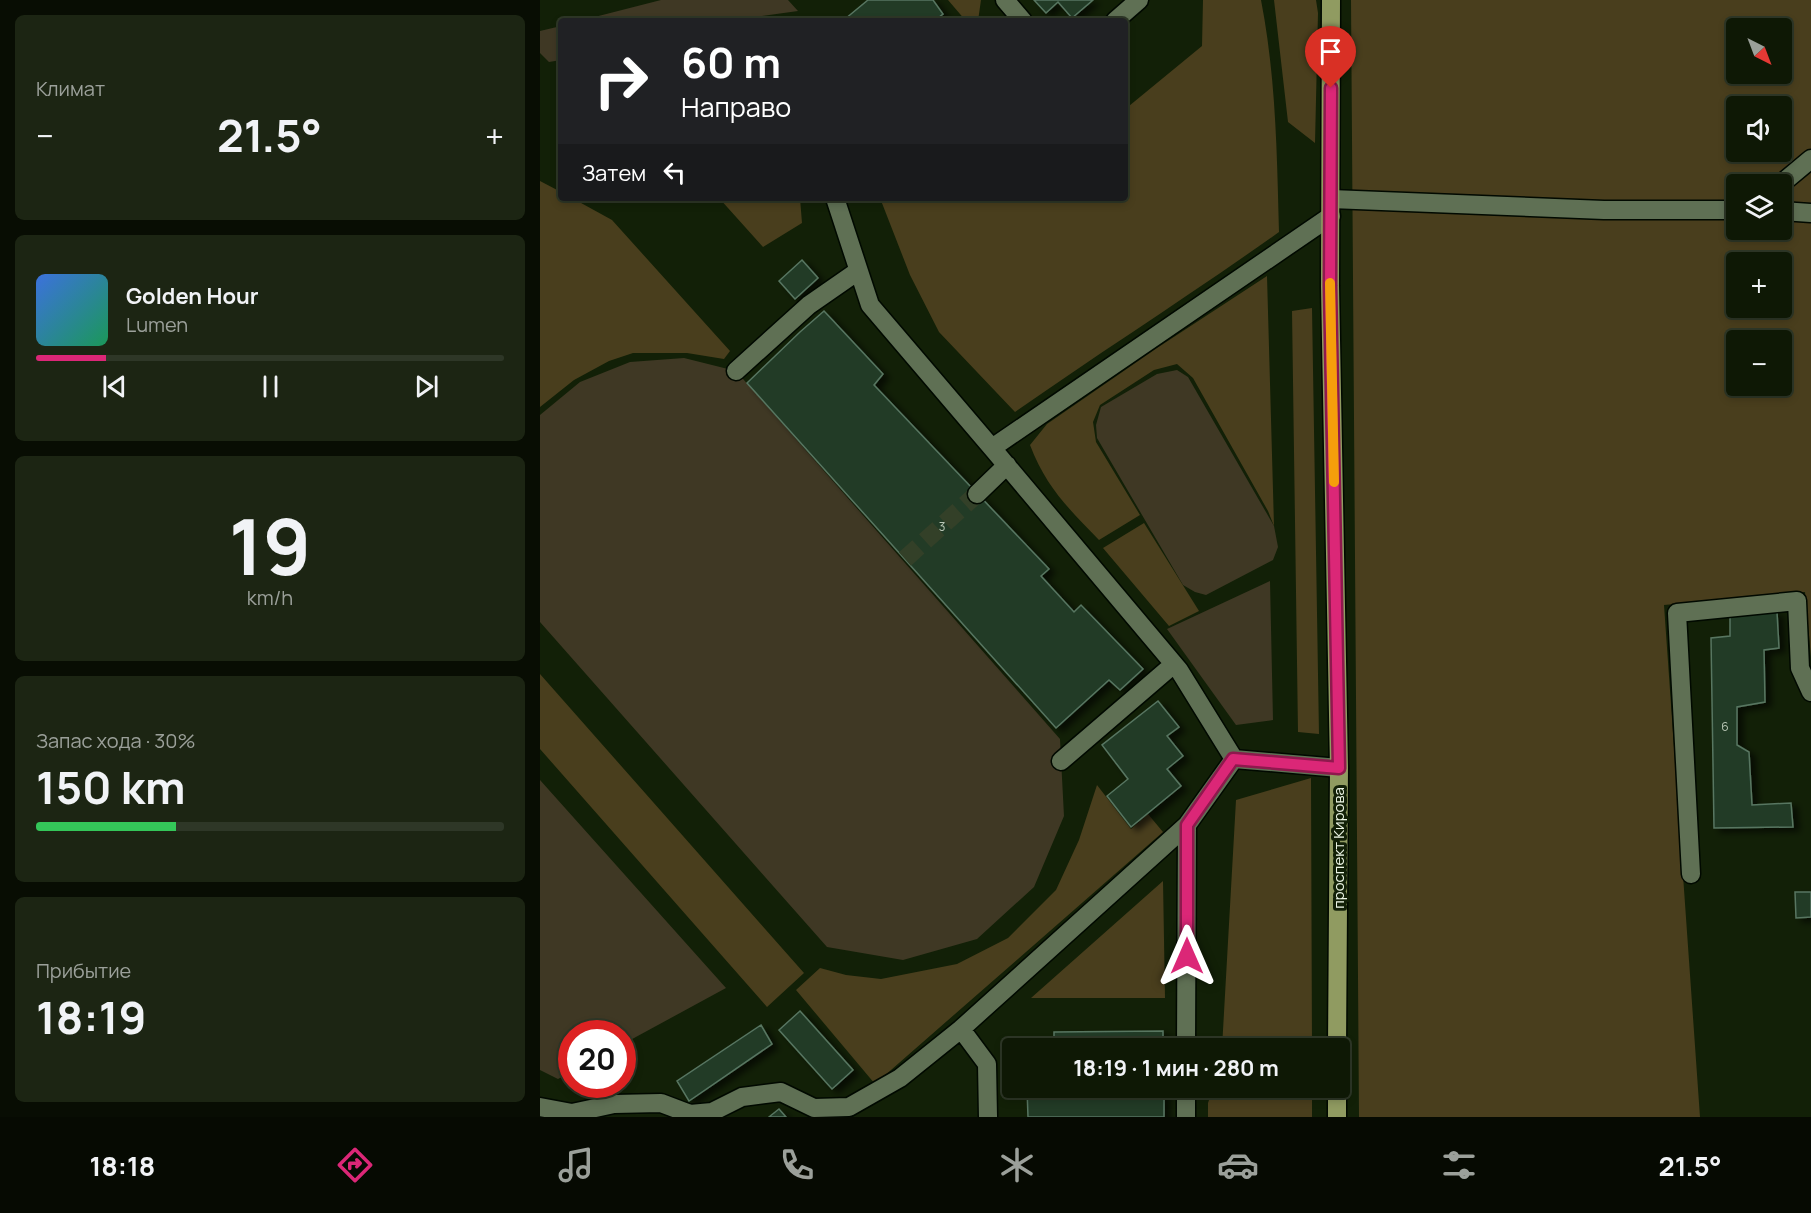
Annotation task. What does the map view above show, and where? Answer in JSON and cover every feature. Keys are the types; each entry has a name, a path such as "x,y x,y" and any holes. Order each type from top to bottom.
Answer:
{"main road":[{"name":"проспект Кирова","path":"1332,0 1331,208 1339,768 1337,1038"},
{"path":"1337,1098 1337,1117"}],"lane":[{"path":"1005,0 1020,18"},
{"path":"1118,18 1139,0"},
{"path":"1792,175 1811,159"},
{"path":"836,201 870,305 1174,664 1233,759"},
{"path":"992,448 1331,208 1726,210"},
{"path":"1792,212 1811,213"},
{"path":"736,371 809,305 858,271"},
{"path":"977,494 1007,465"},
{"path":"1691,874 1677,613 1797,601 1800,668 1811,692"},
{"path":"1061,760 1174,664"},
{"path":"1233,759 1339,768"},
{"path":"540,1107 572,1113 614,1104 661,1103 690,1114 712,1112 742,1097 781,1092 814,1108 849,1107 900,1078 961,1029 1187,825 1233,759"},
{"path":"1186,1038 1187,825"},
{"path":"961,1029 987,1064 988,1117"},
{"path":"1186,1098 1186,1117"}],"shaded area":[{"path":"661,0 788,0 798,11 749,18 591,18"},
{"path":"948,0 981,0 978,18 963,18"},
{"path":"1203,0 1261,0 1273,87 1279,232 1015,412 939,332 910,275 881,201 1128,201 1128,106 1202,46"},
{"path":"1274,0 1316,0 1318,13 1315,143 1288,122"},
{"path":"1351,0 1811,0 1811,657 1805,592 1664,605 1700,1117 1359,1117"},
{"path":"558,27 558,60 549,62 540,53 540,31"},
{"path":"540,181 558,190 558,201 577,201 612,220 730,351 724,359 687,353 633,353 609,361 574,380 540,407"},
{"path":"722,201 800,201 802,223 763,247"},
{"path":"1267,276 1274,526 1268,511 1193,378 1177,364 1154,370 1100,405 1093,422 1096,442 1140,515 1099,540 1051,485 1030,445 1047,424"},
{"path":"1312,308 1319,734 1298,732 1292,311"},
{"path":"684,358 736,371 1060,739 1064,816 1034,887 977,939 903,960 827,947 540,622 540,415 580,382 630,362"},
{"path":"1177,370 1188,377 1274,526 1278,547 1273,560 1206,595 1183,585 1097,438 1096,425 1101,407 1157,374"},
{"path":"1144,523 1199,611 1169,626 1103,548"},
{"path":"1270,581 1273,720 1236,725 1167,629"},
{"path":"540,674 804,973 767,1007 540,749"},
{"path":"1311,778 1312,1038 1223,1038 1236,800"},
{"path":"540,780 726,988 636,1037 636,1020 558,1020 558,1079 540,1070"},
{"path":"1097,785 1131,829 1148,814 1163,832 875,1084 796,990 820,968 846,975 881,979 957,964 1008,938 1056,890 1079,840"},
{"path":"1163,881 1165,998 1031,998"},
{"path":"1210,1098 1312,1098 1312,1117 1208,1117"}],"building":[{"path":"868,0 933,0 943,14 938,18 846,18"},
{"path":"1034,0 1093,0 1072,18 1058,2 1046,13"},
{"path":"802,260 818,278 795,299 779,281"},
{"path":"824,311 883,374 874,385 1049,569 1041,576 1074,612 1081,605 1143,669 1120,690 1109,680 1056,728 747,383"},
{"path":"1777,612 1779,648 1764,650 1765,702 1737,707 1737,745 1749,752 1752,805 1791,803 1793,827 1714,828 1711,638 1730,636 1730,614"},
{"path":"1158,701 1179,727 1167,736 1183,756 1167,769 1181,786 1131,827 1107,796 1128,779 1102,745"},
{"path":"1795,892 1811,892 1811,917 1796,918"},
{"path":"800,1011 853,1070 832,1089 779,1030"},
{"path":"761,1025 772,1044 689,1101 677,1081"},
{"path":"1163,1031 1163,1038 1054,1038 1054,1032"},
{"path":"1027,1098 1164,1098 1164,1117 1028,1117"},
{"path":"779,1109 786,1117 769,1117"}],"tunnel":[{"path":"905,559 977,494"}],"slow traffic":[{"path":"1330,283 1334,482"}],"route":[{"path":"1187,956 1187,825 1233,759 1339,768 1330,286 1331,88"}]}
